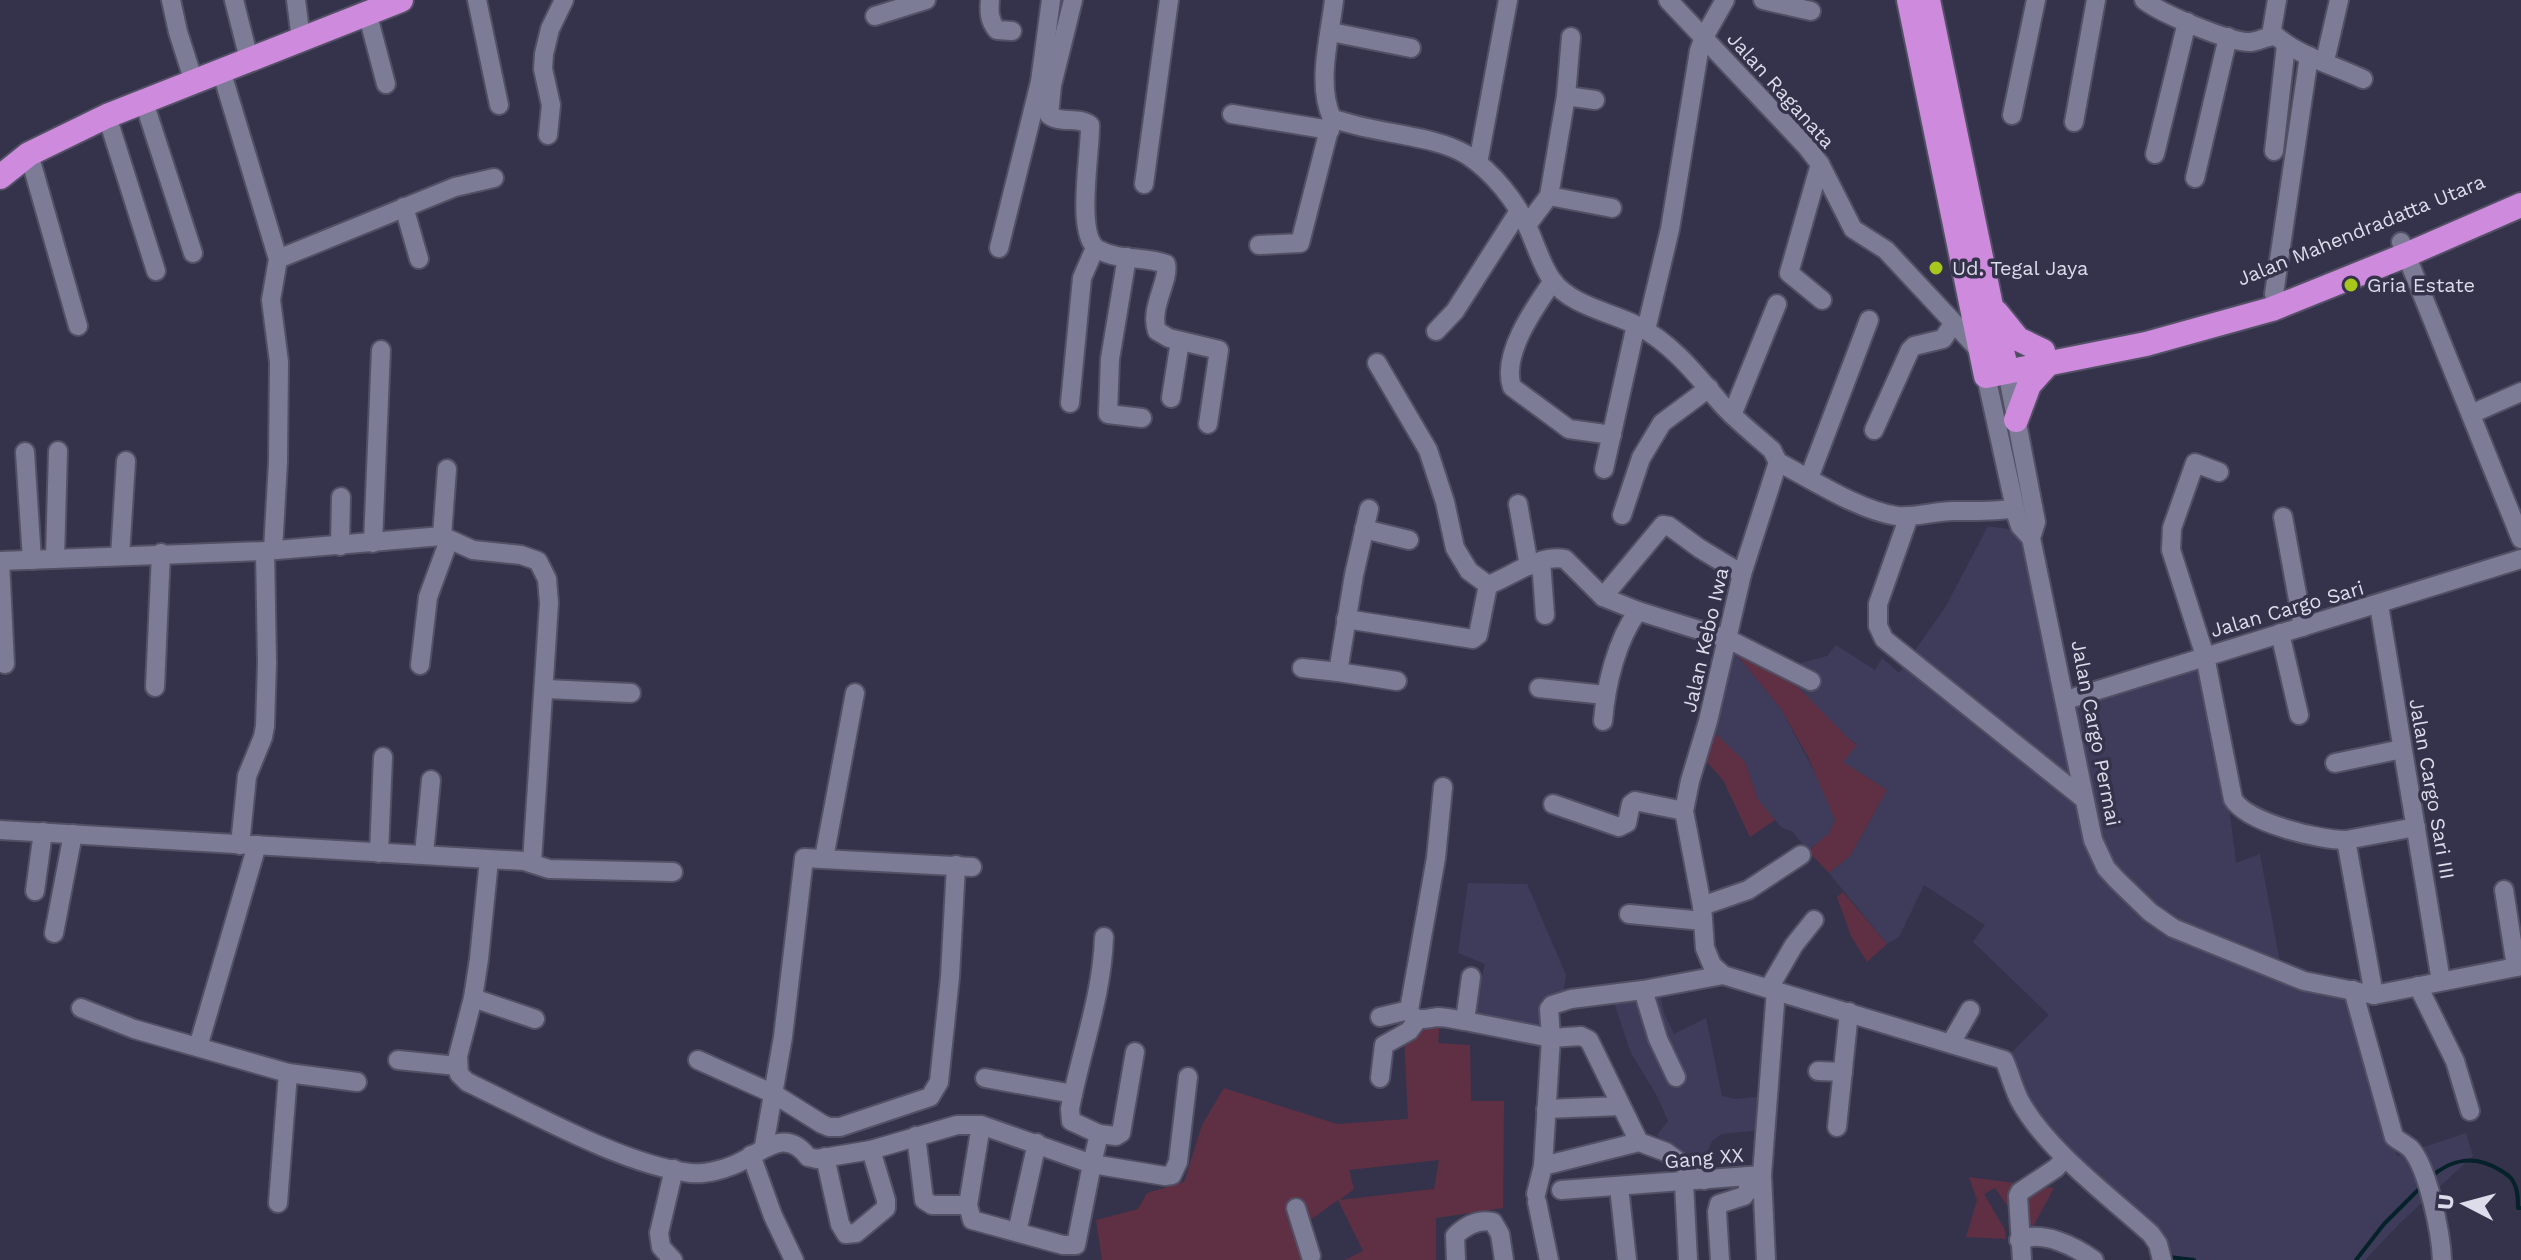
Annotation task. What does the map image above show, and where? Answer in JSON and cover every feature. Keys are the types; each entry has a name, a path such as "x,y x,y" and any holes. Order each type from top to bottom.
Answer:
{"highway":[{"path":"0,177 29,154 107,116 401,0"},
{"name":"Jalan Cargo Permai","path":"1909,0 1993,364"},
{"name":"Jalan Cargo Permai","path":"1928,0 1990,301 1993,364"},
{"name":"Jalan Mahendradatta Utara","path":"1993,364 2146,344 2272,309 2404,249 2521,190"},
{"name":"Jalan Mahendradatta Utara","path":"2045,358 2274,294 2521,205"},
{"path":"1990,301 2015,337 2045,358 2029,385 2016,420"}],"street":[{"path":"171,0 194,82"},
{"path":"234,0 249,59"},
{"path":"296,0 301,39"},
{"path":"477,0 499,105"},
{"path":"548,135 551,105 543,69 544,54 550,29 564,0"},
{"path":"875,16 926,0"},
{"path":"990,0 993,26 997,30 1012,31"},
{"path":"1051,0 1046,84 1049,115 1090,125 1086,213 1088,237 1095,248 1166,264 1168,270 1161,286 1155,325 1160,334 1219,350 1208,424"},
{"path":"999,248 1073,0"},
{"path":"1144,184 1169,0"},
{"path":"1259,245 1300,243 1331,124 1325,80 1334,0"},
{"path":"1478,163 1508,0"},
{"name":"Jalan Raganata","path":"1668,0 1754,88 1820,164 1853,229 1886,250 1993,364"},
{"path":"1604,469 1670,229 1697,62 1704,37 1725,0"},
{"path":"1763,0 1811,11"},
{"path":"2012,115 2036,0"},
{"path":"2074,122 2096,0"},
{"path":"2144,0 2170,7 2187,22 2228,37 2249,42 2279,40 2363,79"},
{"path":"2274,151 2279,40 2277,0"},
{"path":"2274,294 2317,58 2339,0"},
{"path":"367,12 386,84"},
{"path":"2155,154 2187,22"},
{"path":"1331,32 1411,48"},
{"path":"1436,331 1455,311 1523,218 1549,196 1566,96 1571,37"},
{"path":"2195,178 2228,37"},
{"path":"198,1047 249,845 247,776 265,726 269,550 278,462 278,333 272,317 271,300 278,259 221,70"},
{"path":"1566,96 1595,100"},
{"path":"144,102 193,253"},
{"path":"1232,114 1352,125 1453,149 1478,163 1508,194 1553,281 1587,305 1641,328 1693,369 1732,415 1772,450 1778,462 1877,514 1909,516 2015,508"},
{"path":"107,116 156,271"},
{"path":"29,154 78,326"},
{"path":"1820,164 1789,273 1822,300"},
{"path":"278,259 455,187 494,178"},
{"path":"1549,196 1612,208"},
{"path":"404,207 419,259"},
{"path":"1070,403 1082,278 1095,248"},
{"path":"2404,249 2521,539"},
{"path":"1127,257 1110,359 1108,414 1142,418"},
{"path":"1553,281 1530,315 1514,349 1509,380 1512,387 1569,429 1612,435"},
{"path":"1732,415 1777,304"},
{"path":"1809,478 1869,320"},
{"path":"1874,430 1910,350 1914,346 1943,339 1953,324"},
{"path":"1171,398 1180,341"},
{"path":"373,543 381,350"},
{"path":"1377,363 1428,450 1445,502 1455,548 1469,571 1488,585"},
{"name":"Jalan Cargo Permai","path":"1993,364 2016,420 2015,508 2020,526 2031,538"},
{"name":"Jalan Cargo Permai","path":"1993,364 2014,461 2036,522 2031,538 2095,848 2106,868 2150,912 2173,928 2304,981 2374,995 2518,967"},
{"path":"1622,515 1641,458 1662,423 1709,388"},
{"path":"2471,414 2521,392"},
{"path":"55,558 58,451"},
{"path":"25,452 32,560"},
{"path":"120,556 126,461"},
{"name":"Jalan Kebo Iwa","path":"1723,975 1712,965 1708,956 1684,811 1742,574 1778,462"},
{"path":"2219,472 2195,463 2176,517 2172,557 2205,656 2235,803 2247,813 2307,835 2346,840 2416,827"},
{"path":"420,665 428,597 446,538 447,469"},
{"path":"340,546 341,497"},
{"path":"1518,504 1545,615"},
{"path":"1338,672 1369,509"},
{"path":"1909,516 1878,604 1878,626 1884,639 2084,799"},
{"path":"2283,517 2303,627"},
{"path":"1603,597 1663,525 1742,574"},
{"path":"1364,529 1409,540"},
{"path":"5,664 0,561 269,550 446,538 473,550 531,558 543,567 549,603 546,689 532,862"},
{"path":"155,687 161,553"},
{"path":"1488,585 1535,564 1555,558 1565,559 1603,597 1728,639 1811,681"},
{"name":"Jalan Cargo Sari","path":"2066,700 2521,559"},
{"path":"1346,619 1473,639 1478,635 1488,585"},
{"name":"Jalan Cargo Sari III","path":"2379,605 2441,981"},
{"path":"1603,721 1605,695 1624,637 1638,611"},
{"path":"2280,633 2299,715"},
{"path":"1302,668 1397,681"},
{"path":"1539,688 1605,695"},
{"path":"546,689 631,693"},
{"path":"824,858 855,693"},
{"path":"2335,763 2402,749"},
{"path":"379,853 383,757"},
{"path":"424,854 431,780"},
{"path":"1380,1078 1384,1045 1409,1031 1414,1014 1443,787"},
{"path":"1553,804 1619,827 1627,823 1631,804 1635,801 1684,811"},
{"path":"0,830 424,854 532,862 549,869 673,872"},
{"path":"35,891 43,832"},
{"path":"54,933 73,834"},
{"path":"2346,840 2374,995"},
{"path":"1629,914 1702,914 1748,890 1801,855"},
{"path":"698,1060 774,1094 822,1124 835,1128 930,1097 939,1082 964,866 808,857 802,865 783,1037 774,1094 758,1151 773,1216 794,1260"},
{"path":"489,860 473,998 461,1040 457,1066 459,1074 467,1082 623,1154 674,1169 705,1172 743,1161 758,1151 793,1144 799,1146 808,1157 825,1157 871,1150 957,1125 981,1125 1092,1164 1165,1176 1172,1175 1178,1162 1188,1077"},
{"path":"2504,890 2518,967"},
{"path":"1773,989 1794,945 1814,920"},
{"path":"1104,937 1096,1007 1073,1094 1071,1121 1099,1134 1116,1136 1121,1133 1135,1052"},
{"path":"1549,1260 1536,1198 1543,1166 1551,1038 1549,1009 1552,1005 1571,999 1723,975 2004,1060 2019,1100 2065,1158 2151,1234 2158,1244 2162,1260"},
{"path":"1465,1021 1471,977"},
{"path":"2418,986 2455,1061 2470,1111"},
{"name":"Gang XX","path":"1561,1190 1755,1176 1773,989"},
{"path":"1634,1020 1641,1005 1640,990"},
{"path":"1640,990 1676,1077"},
{"path":"2353,990 2394,1137 2411,1149 2422,1172 2441,1234 2442,1260"},
{"path":"473,998 535,1019"},
{"path":"81,1008 134,1029 288,1073 357,1082"},
{"path":"1951,1043 1970,1010"},
{"path":"1837,1127 1849,1012"},
{"path":"1380,1017 1414,1014 1551,1038 1586,1038 1639,1142"},
{"path":"398,1060 457,1066"},
{"path":"1818,1071 1843,1072"},
{"path":"278,1203 288,1073"},
{"path":"985,1078 1073,1094"},
{"path":"1546,1109 1621,1106"},
{"path":"981,1125 968,1205 972,1220 1063,1245 1076,1245 1099,1134"},
{"path":"916,1136 924,1200 932,1205 968,1205"},
{"path":"1543,1166 1639,1142 1666,1152 1704,1180"},
{"path":"1017,1232 1037,1143"},
{"path":"825,1157 840,1224 846,1234 851,1235 886,1208 871,1150"},
{"path":"2022,1260 2017,1204 2020,1192 2056,1168 2065,1158"},
{"path":"673,1260 661,1247 659,1233 674,1169"},
{"path":"1720,1260 1719,1204 1744,1196 1755,1176"},
{"path":"1755,1176 1766,1260"},
{"path":"1684,1183 1688,1260"},
{"path":"1619,1187 1627,1260"},
{"path":"1296,1208 1311,1256"},
{"path":"1456,1260 1455,1236 1464,1228 1484,1220 1493,1222 1500,1234 1504,1260"},
{"path":"2019,1240 2034,1236 2064,1243 2094,1260"}],"shaded area":[{"path":"1988,526 2034,533 2056,617 2066,693 2195,661 2221,741 2236,863 2260,854 2281,968 2352,994 2397,1156 2466,1133 2473,1156 2401,1222 2365,1260 2161,1260 2157,1233 2067,1159 2032,1113 2005,1059 2049,1015 1973,942 1985,925 1924,885 1899,937 1887,944 1829,873 1850,856 1887,790 1843,762 1857,744 1792,681 1801,663 1827,656 1836,645 1875,670 1882,658 1899,673 1946,606"},
{"path":"1727,651 1737,655 1781,709 1822,786 1835,820 1829,833 1808,851 1793,832 1781,827 1758,800 1745,762 1710,728"},
{"path":"1737,655 1792,681 1857,745 1843,762 1887,790 1850,856 1829,873 1808,851 1829,833 1835,820 1808,757 1781,709"},
{"path":"1710,728 1745,762 1758,800 1775,820 1750,837 1723,780 1703,758"},
{"path":"1468,883 1527,884 1566,975 1558,1034 1471,1020 1485,964 1458,953"},
{"path":"1843,892 1887,944 1867,962 1851,936 1837,897"},
{"path":"1659,986 1664,1013 1674,1034 1706,1018 1722,1096 1735,1099 1776,1095 1772,1129 1722,1134 1712,1141 1700,1173 1657,1135 1668,1121 1630,1051 1612,996"},
{"path":"1440,1022 1438,1043 1470,1045 1471,1101 1504,1101 1503,1208 1436,1218 1436,1260 1345,1260 1363,1251 1338,1200 1303,1225 1308,1260 1102,1260 1096,1220 1138,1209 1147,1193 1184,1182 1202,1125 1224,1088 1337,1124 1408,1119 1404,1034","holes":["1439,1160 1434,1189 1340,1200 1354,1189 1349,1170"]},
{"path":"1969,1177 2054,1188 2028,1236 1995,1188 1984,1194 2005,1230 2006,1239 1966,1237 1977,1200"}],"waterway":[{"path":"2430,1178 2446,1166 2464,1161 2491,1165 2511,1179 2517,1192 2518,1208 2521,1208"},
{"path":"2356,1260 2384,1224 2421,1187"},
{"path":"2169,1257 2194,1260"}],"place":[{"name":"Ud. Tegal Jaya","path":"1936,268"},
{"name":"Gria Estate","path":"2351,285"}]}
